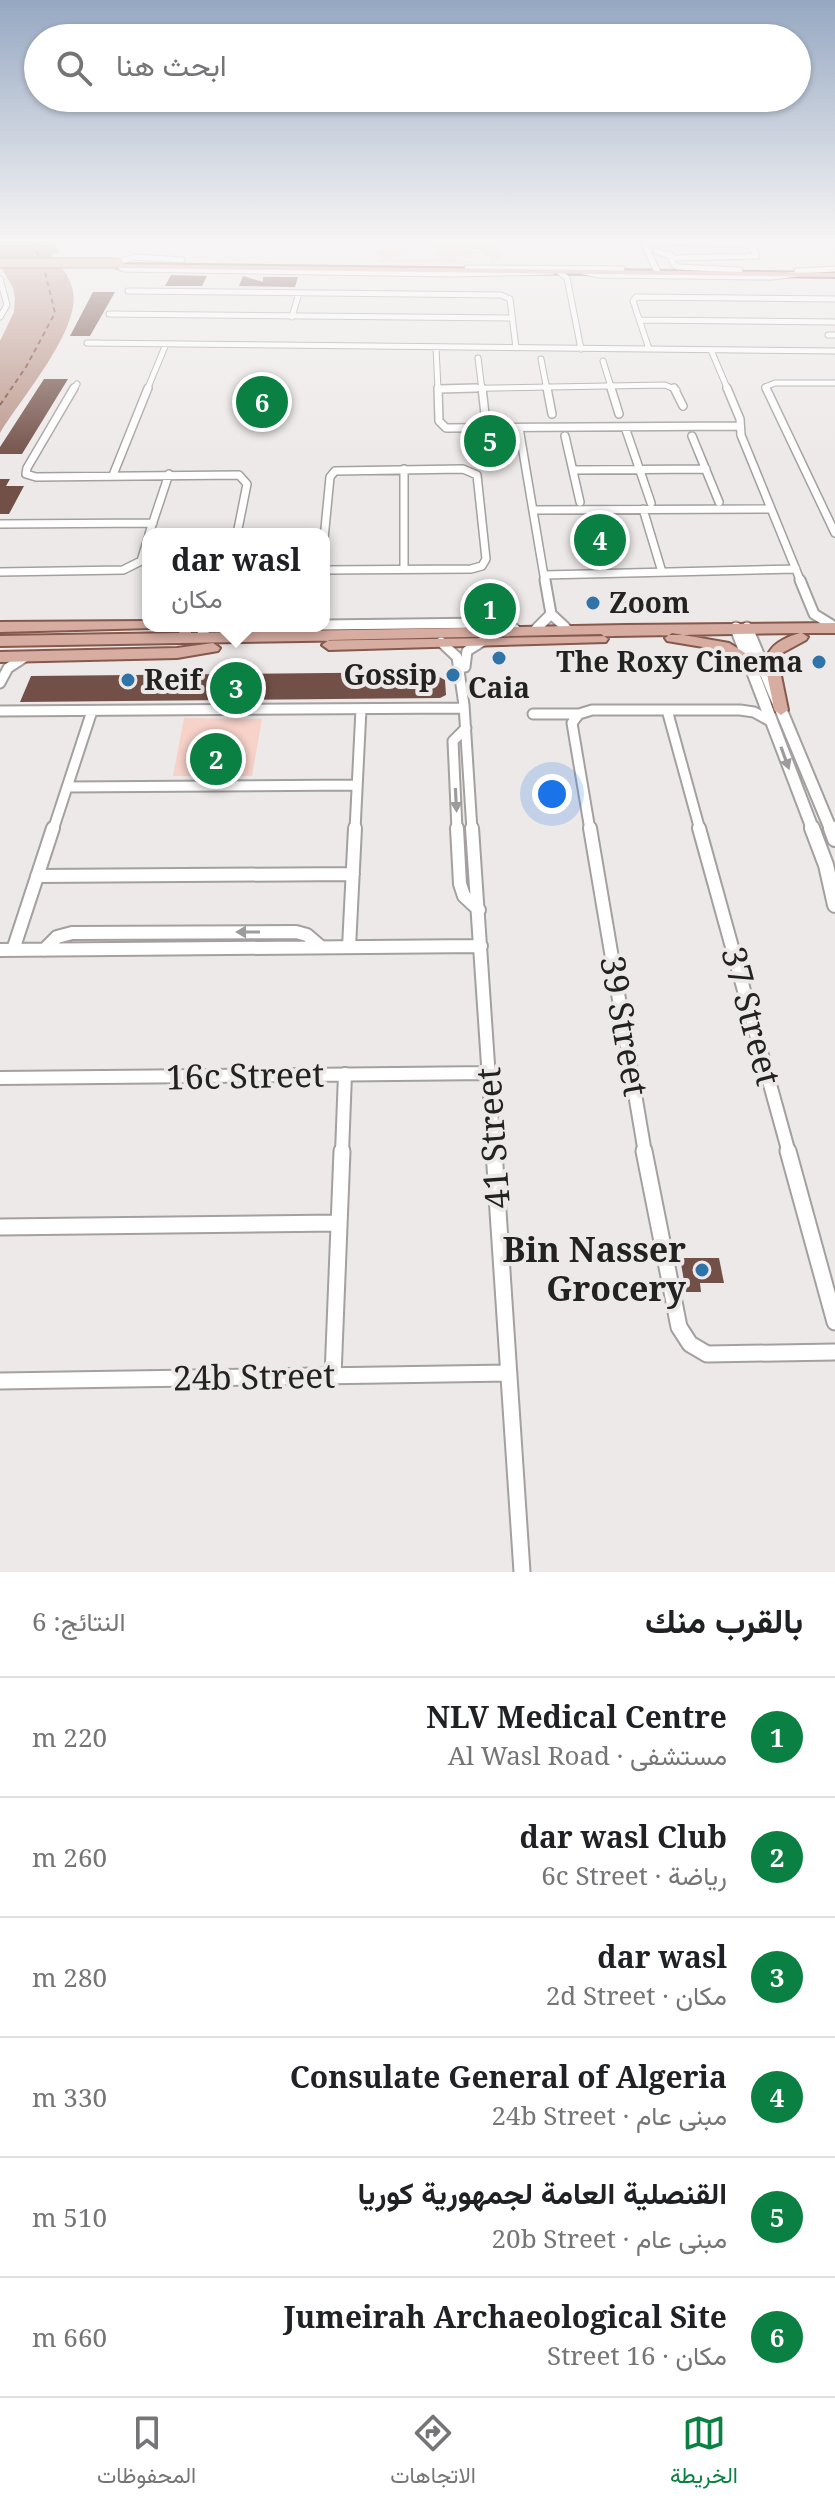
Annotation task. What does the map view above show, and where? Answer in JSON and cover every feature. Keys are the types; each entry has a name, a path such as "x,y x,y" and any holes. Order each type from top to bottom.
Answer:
{"main road":[{"path":"0,630 142,625"},
{"path":"0,630 142,628"},
{"path":"0,641 255,638 356,632 566,628 803,633 835,637"},
{"path":"776,716 780,696 770,667 772,658 781,646 803,633 835,628"},
{"path":"330,631 356,632"},
{"path":"0,649 213,648 672,638 740,632"},
{"path":"672,638 724,646 748,659"},
{"path":"2,662 25,657 177,653 213,648"}],"street":[{"path":"192,315 512,318 516,348"},
{"path":"578,315 581,349"},
{"path":"638,315 649,349"},
{"path":"639,320 835,322"},
{"path":"101,343 835,351"},
{"path":"113,475 166,344"},
{"path":"436,347 440,423 456,429 739,427"},
{"path":"711,350 814,614 835,628"},
{"path":"478,358 485,414"},
{"path":"541,359 552,414"},
{"path":"603,361 619,414"},
{"path":"835,397 831,383 767,384 765,388 835,533"},
{"path":"77,384 27,468 27,475 243,477 247,484 238,528"},
{"path":"438,387 672,386 683,406"},
{"path":"625,427 639,467 662,572"},
{"path":"519,428 551,614 566,628"},
{"path":"565,436 580,502"},
{"path":"692,436 719,502"},
{"path":"572,468 705,467"},
{"path":"404,469 404,569"},
{"path":"325,528 333,473 404,469 473,471 477,475 486,559 482,566 471,569 330,570"},
{"path":"151,528 169,474"},
{"path":"533,510 647,506 771,509"},
{"path":"0,524 153,523"},
{"path":"0,572 116,571 134,566 142,557"},
{"path":"543,572 797,571"},
{"path":"536,629 551,614"},
{"path":"803,633 814,614"},
{"path":"330,625 487,623 515,629"},
{"path":"740,632 764,699 776,716 834,894"},
{"path":"740,632 835,839"},
{"name":"41 Street","path":"464,706 467,694 465,654 483,641"},
{"name":"41 Street","path":"441,642 457,657 466,728 522,1572"},
{"path":"0,683 2,662"},
{"path":"740,710 764,699"},
{"path":"0,711 464,706"},
{"path":"349,947 361,709"},
{"path":"533,714 575,718 592,710 740,710 776,716"},
{"name":"37 Street","path":"667,710 835,1322"},
{"path":"92,711 37,876 6,950 481,946"},
{"name":"39 Street","path":"575,718 646,1161 679,1327 690,1344 707,1354 835,1352"},
{"path":"67,787 357,785"},
{"path":"37,876 353,874"},
{"name":"16c Street","path":"0,1078 489,1073"},
{"path":"333,1376 345,1074"},
{"path":"0,1227 339,1223"},
{"name":"24b Street","path":"0,1381 509,1373"}],"shaded area":[{"path":"12,315 71,315 47,364 0,433 0,341"},
{"path":"184,718 262,719 252,776 173,776"}],"building":[{"path":"81,315 102,315 90,336 70,336"},
{"path":"44,379 68,379 22,454 0,454 0,447"},
{"path":"0,479 10,479 6,486 24,486 9,514 0,514"},
{"path":"617,596 633,596 638,614 622,615"},
{"path":"502,601 504,615 477,616 476,602"},
{"path":"430,672 445,680 446,695 440,698 20,702 31,676"},
{"name":"Bin Nasser Grocery","path":"680,1258 719,1258 724,1283 700,1283 701,1292 686,1292"}],"ferry route":[{"path":"0,405 26,367 54,315"}],"place":[{"name":"Jumeirah Archaeological Site","path":"262,402"},
{"name":"القنصلية العامة لجمهورية كوريا","path":"490,441"},
{"name":"Consulate General of Algeria","path":"600,540"},
{"name":"Zoom","path":"593,603"},
{"name":"NLV Medical Centre","path":"490,609"},
{"name":"Caia","path":"499,658"},
{"name":"The Roxy Cinema","path":"819,662"},
{"name":"Gossip","path":"453,675"},
{"name":"Reif","path":"128,680"},
{"name":"dar wasl","path":"236,688"},
{"name":"dar wasl Club","path":"216,759"},
{"name":"Bin Nasser Grocery","path":"702,1270"}]}
